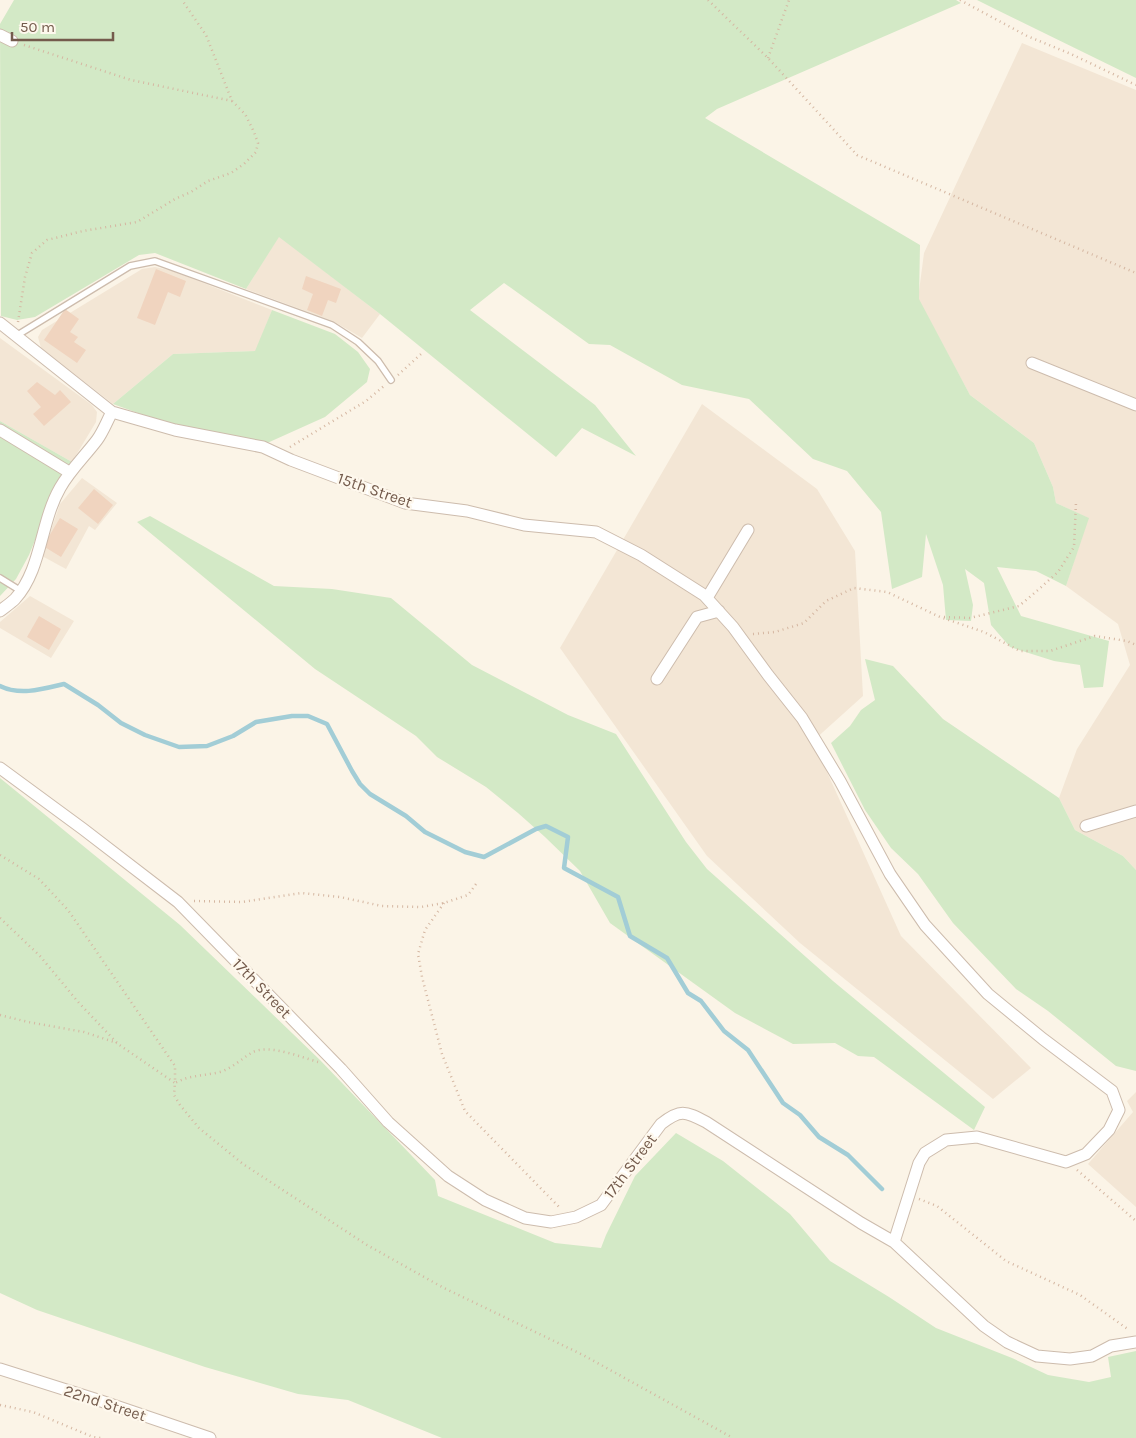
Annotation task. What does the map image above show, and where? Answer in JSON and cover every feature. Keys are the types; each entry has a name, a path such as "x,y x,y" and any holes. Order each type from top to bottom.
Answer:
{"street":[{"path":"0,35 12,41"},
{"path":"0,323 112,412 99,438 69,472 58,490 48,514 32,569 21,591 14,600 0,611"},
{"path":"1032,363 1136,405"},
{"name":"15th Street","path":"112,412 175,430 263,447 405,503 467,511 524,525 596,532 641,554 707,598 733,627 802,718 840,781 890,874 925,925 988,994 1043,1039 1112,1091 1120,1110 1110,1130 1086,1154 1066,1162"},
{"path":"0,430 69,472"},
{"path":"707,598 748,530"},
{"path":"657,679 697,617 719,611"},
{"name":"17th Street","path":"0,768 178,902 341,1069 388,1122 448,1176 485,1200 525,1218 551,1222 576,1217 600,1205 661,1124 674,1114 689,1113 894,1242 984,1326 1007,1342 1037,1356 1070,1359 1092,1356 1111,1346 1136,1342"},
{"path":"1086,826 1136,811"},
{"path":"894,1242 919,1163 925,1153 946,1140 976,1137 1066,1162"},
{"name":"22nd Street","path":"0,1369 210,1438"}],"lane":[{"path":"16,336 130,266 155,261 332,325 358,342 378,361 391,380"},
{"path":"0,578 21,591"}],"path":[{"path":"16,336 20,302 32,254 47,240 83,231 137,222 175,198 191,192 208,181 231,173 256,152 258,142 254,132 245,114 232,102 206,35 182,0"},
{"path":"708,0 768,58 857,155 1136,273"},
{"path":"768,58 789,0"},
{"path":"960,0 1027,36 1071,54 1136,85"},
{"path":"12,41 131,80 232,102"},
{"path":"278,454 366,402 421,354"},
{"path":"940,617 970,618 1001,611 1019,606 1038,590 1058,572 1074,547 1076,502"},
{"path":"733,627 751,634 775,632 804,623 826,600 854,588 887,592 940,617 984,632 1020,651 1050,651 1095,636 1127,641 1136,645"},
{"path":"0,855 40,879 68,910 175,1066 174,1095 177,1100 199,1128 243,1164 367,1245 442,1287 583,1355 733,1438"},
{"path":"178,902 242,902 302,894 340,897 382,906 420,907 444,903 468,895 476,884"},
{"path":"444,903 425,930 418,954 442,1054 458,1095 465,1111 570,1219"},
{"path":"0,918 40,956 79,1003 118,1044 175,1083"},
{"path":"0,1015 84,1032 118,1044"},
{"path":"175,1083 197,1075 221,1072 255,1051 268,1049 341,1069"},
{"path":"1066,1162 1089,1179 1136,1221"},
{"path":"910,1195 937,1206 1006,1261 1080,1295 1136,1335"},
{"path":"0,1405 33,1412 93,1437 101,1438"}],"shaded area":[{"path":"1022,43 1136,90 1136,870 1123,856 1075,830 1059,798 1077,749 1130,665 1118,624 1066,586 1088,518 1056,503 1053,487 1034,443 970,395 918,299 924,253"},
{"path":"279,236 380,314 362,338 333,321 246,289"},
{"path":"155,267 173,271 272,310 256,351 173,354 113,404 41,348 38,337 42,330 142,269"},
{"path":"0,338 92,405 97,412 96,422 72,462 0,421"},
{"path":"702,404 817,489 855,551 863,696 813,741 901,936 1031,1068 993,1099 800,943 707,856 560,648"},
{"path":"82,478 117,503 95,530 89,526 66,569 42,556 60,504"},
{"path":"30,596 74,621 51,658 0,628 0,622"},
{"path":"1136,1092 1136,1207 1088,1164 1133,1112 1127,1101"}],"green space":[{"path":"14,0 956,0 961,3 717,109 705,118 920,245 919,299 970,395 1034,443 1053,487 1056,503 1089,518 1066,586 1036,571 997,567 1021,616 1109,641 1103,687 1084,688 1080,665 1054,661 1010,647 991,625 984,583 965,569 973,605 971,621 946,620 943,585 926,534 922,577 892,589 881,512 847,471 813,459 749,399 682,385 610,345 589,344 504,283 470,310 595,405 636,456 582,428 556,457 380,314 279,237 246,289 155,253 139,255 35,317 17,320 1,316 0,24"},
{"path":"977,0 1136,0 1136,78 995,9"},
{"path":"272,310 335,334 358,352 370,369 367,382 325,417 265,444 160,421 113,404 173,354 255,351"},
{"path":"0,421 72,462 29,555 16,579 0,596"},
{"path":"150,516 274,586 332,589 391,598 472,665 568,715 616,734 686,842 707,869 833,981 985,1107 974,1130 874,1057 858,1056 835,1043 793,1044 735,1013 610,923 580,871 518,813 486,787 437,757 416,736 315,669 137,522"},
{"path":"865,659 893,666 943,719 1059,798 1075,830 1123,856 1136,870 1136,1071 1116,1066 1048,1011 1016,989 953,923 918,874 891,848 865,810 831,743 850,726 861,710 875,700"},
{"path":"0,778 180,925 320,1060 435,1180 438,1196 555,1243 601,1248 635,1176 676,1133 723,1161 790,1214 830,1261 936,1328 1012,1358 1048,1375 1089,1382 1111,1377 1108,1357 1136,1351 1136,1438 442,1438 348,1400 298,1394 205,1367 37,1310 0,1293"}],"building":[{"path":"156,269 186,281 180,297 168,292 155,325 137,318"},
{"path":"306,276 341,289 336,303 328,300 322,316 307,310 313,294 302,289"},
{"path":"65,309 79,319 70,332 78,337 74,342 86,350 77,363 44,340"},
{"path":"37,382 55,395 60,390 71,402 44,426 33,414 41,407 27,391"},
{"path":"94,489 113,505 98,524 78,508"},
{"path":"60,518 78,529 61,557 43,546"},
{"path":"39,616 61,629 49,650 27,637"}],"waterway":[{"path":"0,686 15,691 24,691 64,684 98,705 121,723 145,735 179,747 207,746 233,736 256,722 292,716 308,716 327,724 352,771 360,784 370,794 406,816 425,832 465,852 484,857 536,829 546,826 568,837 564,868 618,897 630,936 667,958 688,993 701,1001 724,1031 748,1050 783,1103 800,1115 819,1137 848,1155 882,1189"}]}
